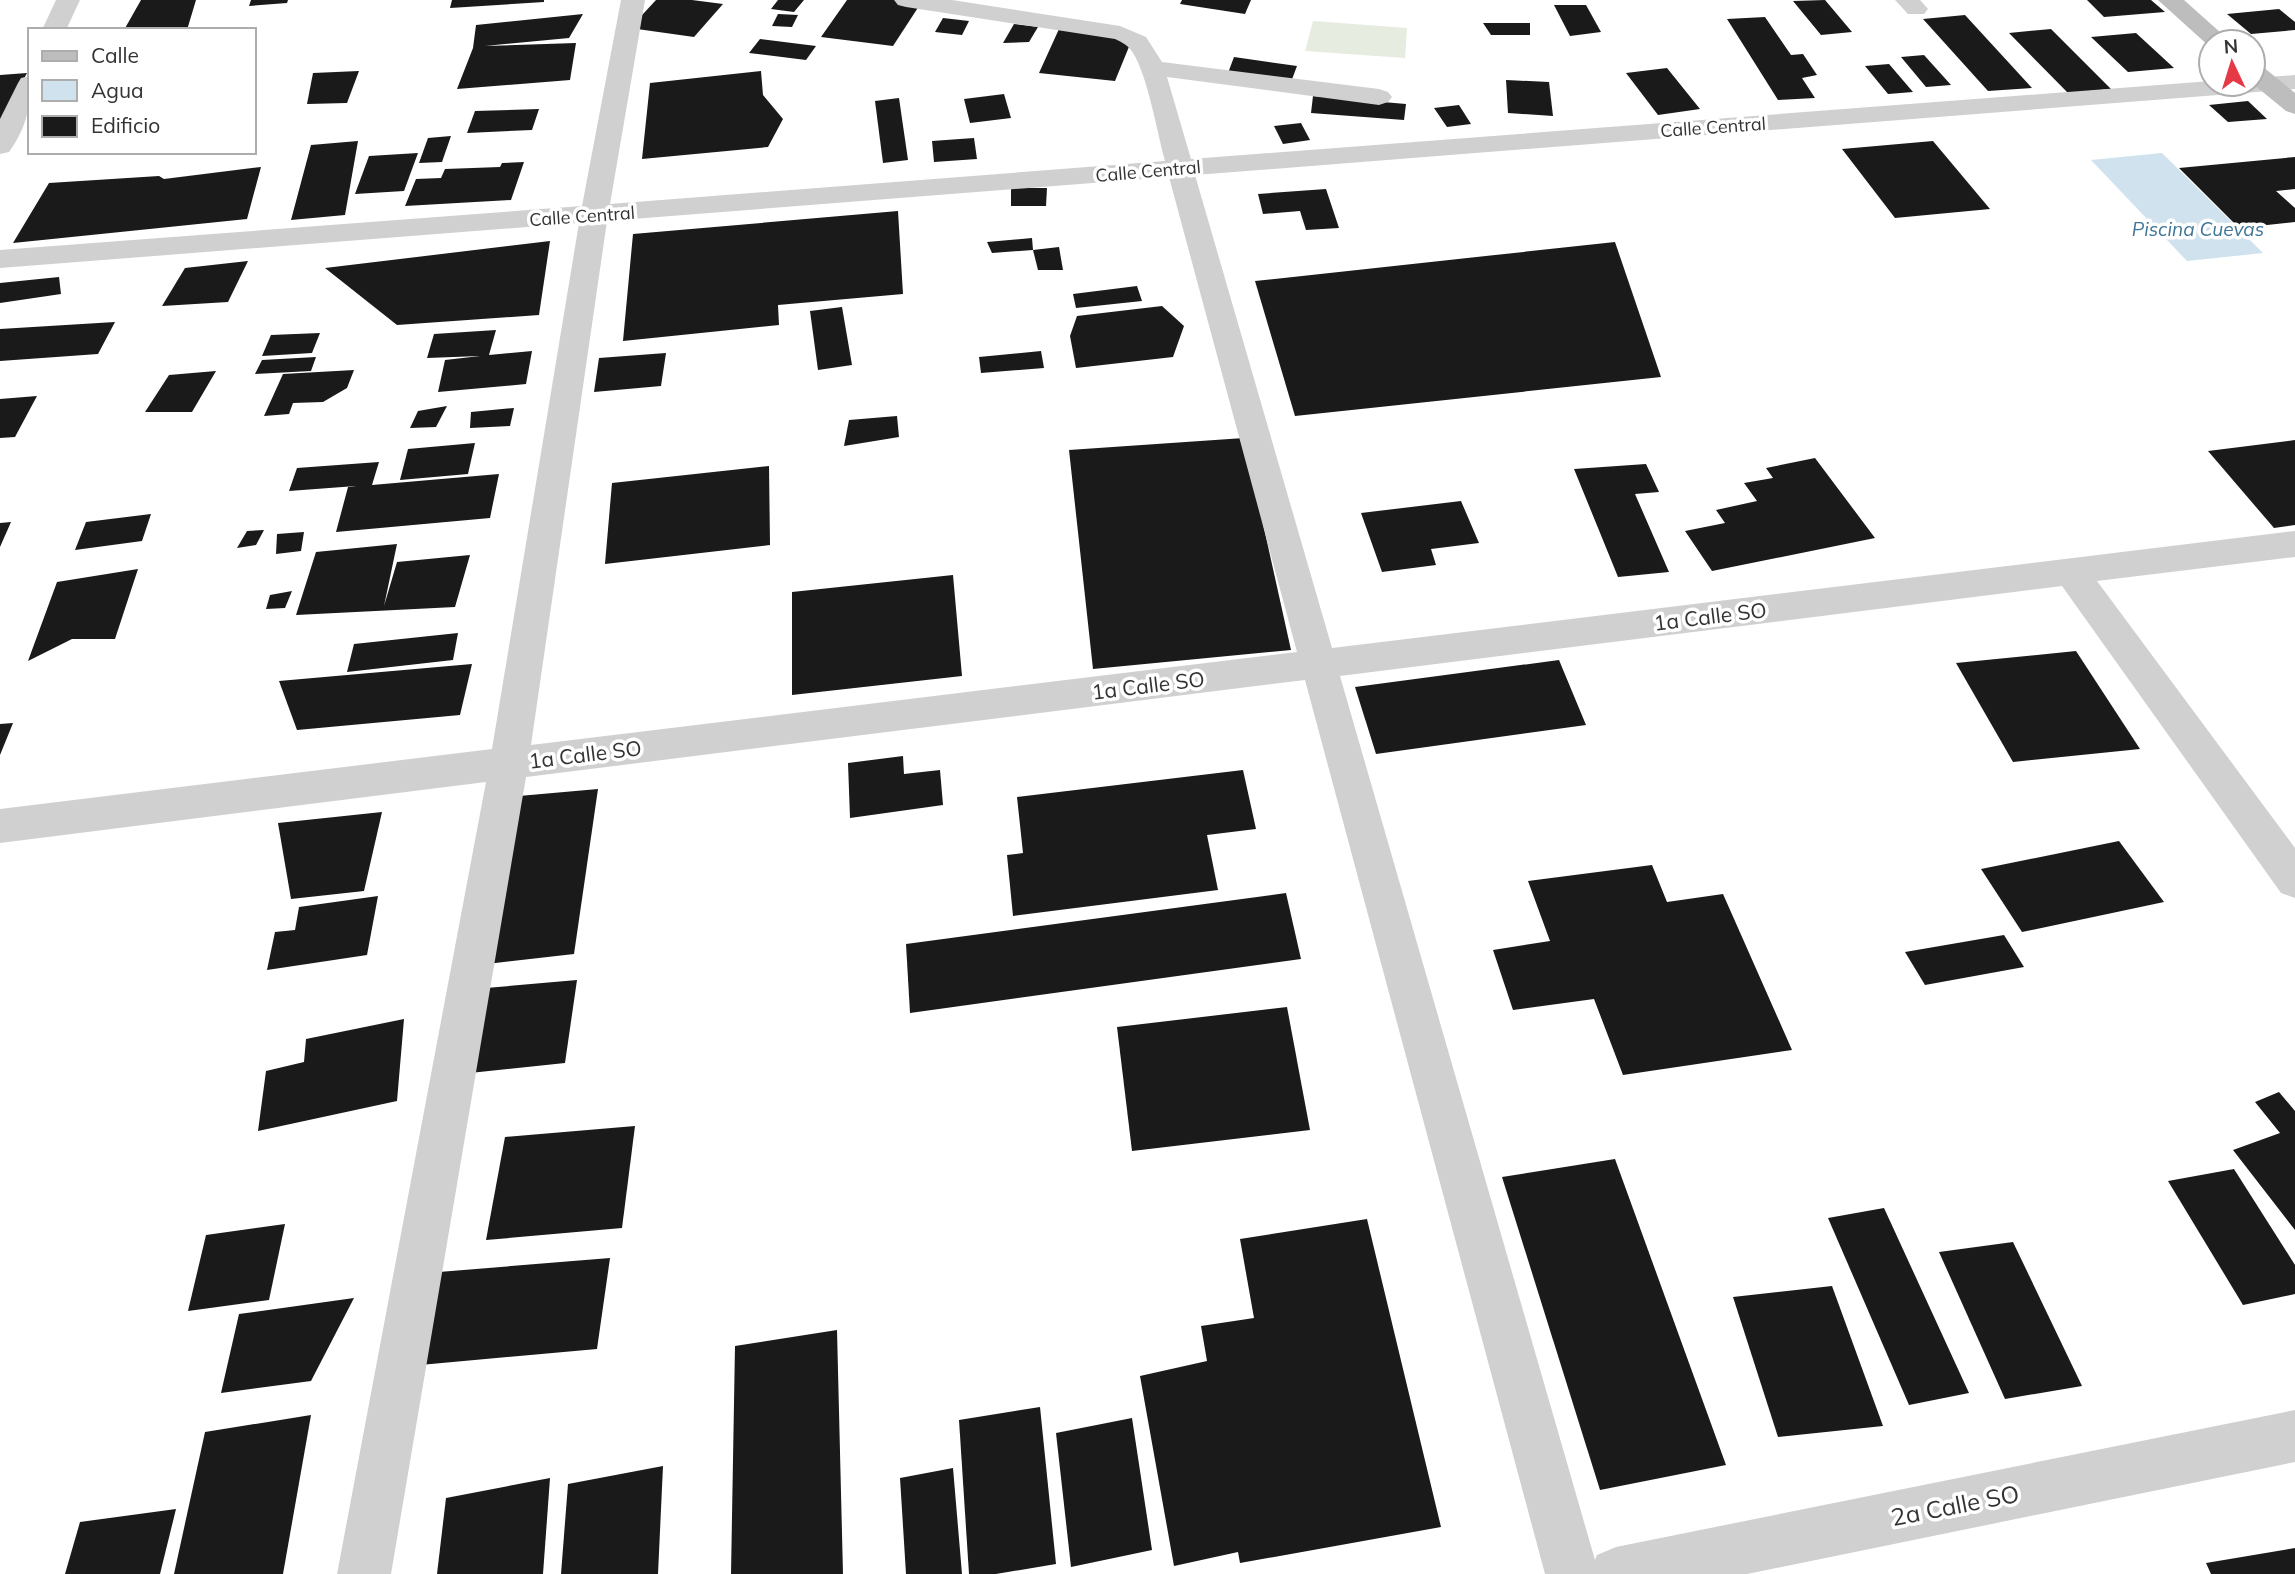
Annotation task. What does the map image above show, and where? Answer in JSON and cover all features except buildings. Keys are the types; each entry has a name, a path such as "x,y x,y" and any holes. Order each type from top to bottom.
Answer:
{"street":[{"path":"55,28 68,0"},
{"path":"364,1574 509,763 594,215 633,0"},
{"path":"905,0 1120,33 1134,37 1145,48 1182,169 1572,1574"},
{"path":"2170,0 2203,28"},
{"path":"1152,68 1379,97"},
{"name":"Calle Central","path":"2267,78 2295,82"},
{"name":"Calle Central","path":"0,259 1182,169 2197,82"},
{"path":"2267,82 2295,106"},
{"path":"0,146 28,87"},
{"name":"1a Calle SO","path":"0,826 2295,544"},
{"path":"2071,572 2295,880"},
{"name":"2a Calle SO","path":"1616,1574 2295,1436"}],"shaded area":[{"path":"1313,21 1407,28 1405,58 1305,51"}],"water":[{"name":"Piscina Cuevas","path":"2162,153 2263,253 2187,261 2091,160"}]}
